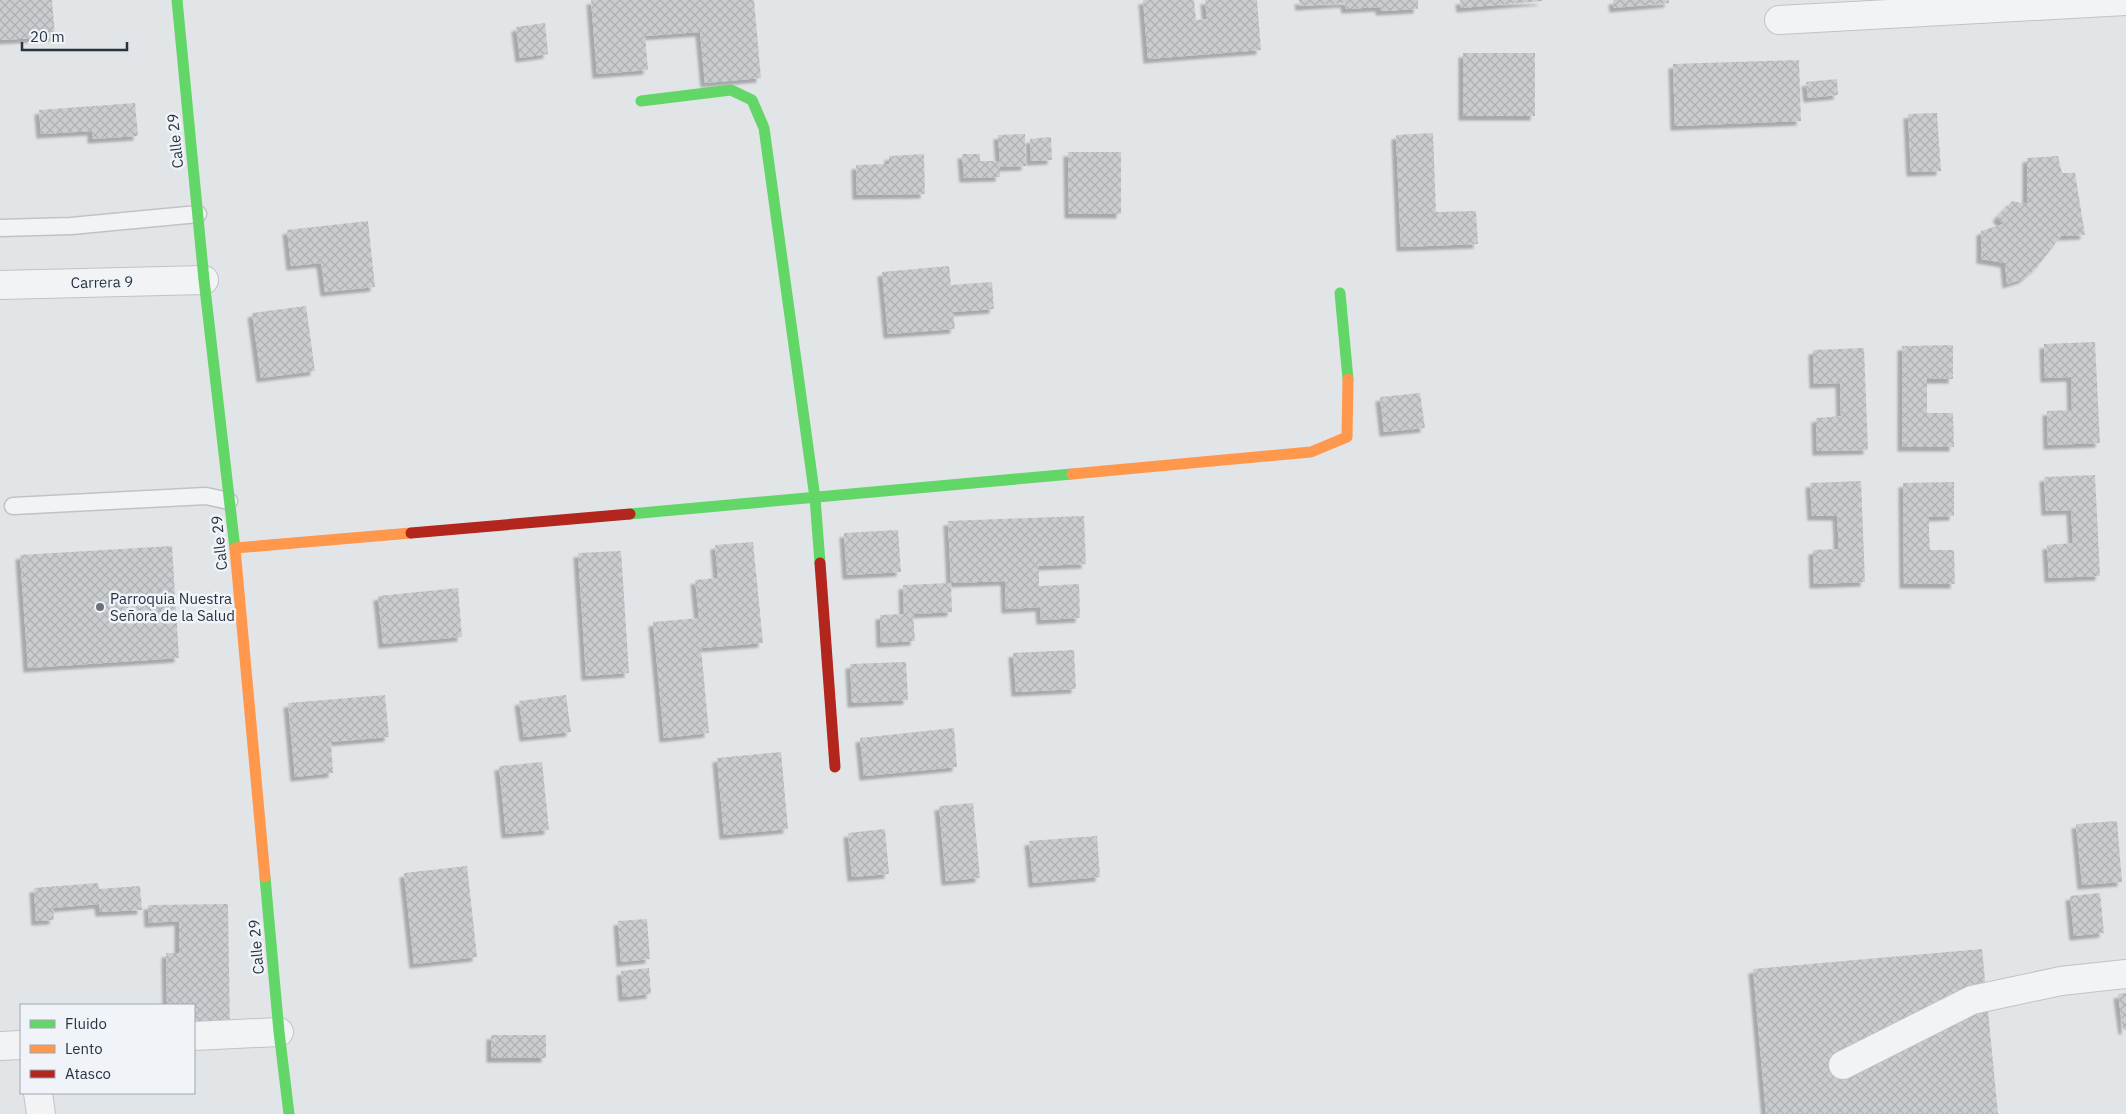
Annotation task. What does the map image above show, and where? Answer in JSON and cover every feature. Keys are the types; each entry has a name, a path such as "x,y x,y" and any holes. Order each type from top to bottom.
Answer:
{"street":[{"name":"Calle 29","path":"176,0 204,280 235,548 279,1032 289,1114"},
{"path":"1779,20 2126,1"},
{"path":"641,102 731,90 752,100 764,128 815,498 835,767"},
{"name":"Carrera 9","path":"0,285 204,280"},
{"path":"235,548 815,498 1312,452 1347,437 1349,390 1340,293"},
{"path":"1843,1065 1972,1000 2062,981 2126,974"},
{"path":"195,1036 279,1032"},
{"path":"0,1046 20,1045"},
{"path":"38,1094 42,1114"}],"lane":[{"path":"0,228 71,226 198,214"},
{"path":"13,506 206,496 229,501"}],"building":[{"path":"0,0 52,0 55,37 0,40"},
{"path":"591,0 754,0 761,78 705,83 700,32 645,36 648,70 597,74"},
{"path":"1143,0 1194,0 1196,20 1207,19 1205,0 1257,0 1261,50 1148,59"},
{"path":"1299,0 1418,0 1418,9 1380,11 1380,7 1346,9 1345,3 1300,6"},
{"path":"1460,0 1542,0 1542,1 1461,8"},
{"path":"1613,0 1669,0 1669,3 1614,8"},
{"path":"545,23 548,54 520,58 516,27"},
{"path":"1463,53 1535,53 1535,116 1463,116"},
{"path":"1799,60 1801,121 1675,126 1673,64"},
{"path":"1837,79 1838,95 1808,98 1806,82"},
{"path":"135,103 138,136 92,139 92,131 41,134 39,110"},
{"path":"1937,113 1941,171 1911,172 1908,114"},
{"path":"1433,133 1436,212 1476,211 1478,244 1401,247 1396,135"},
{"path":"1025,134 1026,166 1000,167 1000,177 964,178 962,154 980,154 980,161 1000,161 998,135"},
{"path":"1051,137 1052,160 1031,161 1030,139"},
{"path":"1068,152 1121,152 1121,214 1069,214"},
{"path":"924,154 925,194 857,195 856,165 889,164 889,156"},
{"path":"2058,156 2062,173 2075,173 2085,235 2061,236 2037,267 2023,279 2007,284 2005,263 1981,259 1981,231 2003,224 1997,217 2012,201 2027,204 2027,158"},
{"path":"368,221 375,287 325,292 321,263 291,266 287,230"},
{"path":"949,266 951,285 992,282 994,309 953,312 955,329 888,334 882,272"},
{"path":"306,306 315,371 261,378 252,313"},
{"path":"2095,342 2100,443 2048,445 2047,411 2072,410 2071,377 2045,378 2044,344"},
{"path":"1953,345 1953,379 1927,379 1927,413 1953,413 1954,447 1902,447 1902,346"},
{"path":"1864,348 1868,450 1817,451 1816,418 1841,416 1840,383 1814,384 1813,350"},
{"path":"1420,393 1425,428 1384,432 1380,397"},
{"path":"2095,475 2100,576 2049,578 2047,545 2073,543 2071,510 2046,511 2044,477"},
{"path":"1861,481 1865,582 1814,584 1813,550 1838,549 1838,532 1837,516 1812,516 1810,483"},
{"path":"1954,482 1954,516 1929,517 1929,533 1930,550 1954,550 1955,584 1904,584 1903,483"},
{"path":"1084,516 1086,564 1039,566 1039,586 1079,584 1080,618 1041,620 1040,607 1006,609 1005,581 951,583 948,521"},
{"path":"898,530 901,572 847,575 844,533"},
{"path":"753,542 763,643 701,648 709,733 664,738 653,622 699,618 695,580 718,578 715,545"},
{"name":"Parroquia Nuestra Señora de la Salud","path":"172,546 179,658 28,668 20,555"},
{"path":"621,551 629,673 586,676 578,553"},
{"path":"951,583 952,612 913,614 915,641 881,643 880,615 904,614 903,585"},
{"path":"458,588 462,637 383,644 378,596"},
{"path":"1074,650 1076,689 1016,692 1013,653"},
{"path":"906,662 908,700 852,703 850,664"},
{"path":"385,695 389,737 331,742 333,773 295,777 288,703"},
{"path":"566,695 571,732 524,737 519,701"},
{"path":"954,728 957,767 864,776 860,738"},
{"path":"781,752 788,829 724,835 717,758"},
{"path":"542,762 549,830 506,834 499,766"},
{"path":"973,803 980,878 946,881 939,806"},
{"path":"2117,821 2122,882 2082,885 2076,824"},
{"path":"885,829 889,874 852,877 848,833"},
{"path":"1097,836 1100,877 1033,883 1029,841"},
{"path":"467,866 477,957 414,964 404,873"},
{"path":"98,883 99,889 140,886 142,910 100,912 99,904 53,908 54,920 36,921 34,888"},
{"path":"2100,893 2104,933 2074,936 2070,896"},
{"path":"228,904 230,1030 195,1030 195,1004 167,1004 166,953 179,953 179,921 149,923 148,905"},
{"path":"647,919 650,959 621,962 618,921"},
{"path":"1982,949 1998,1114 1766,1114 1753,969"},
{"path":"649,968 651,994 623,997 621,971"},
{"path":"2126,993 2126,1030 2123,1030 2118,994"},
{"path":"491,1035 546,1035 546,1058 491,1058"}],"traffic: fast":[{"path":"177,0 204,280 235,549"},
{"path":"641,101 731,90 752,100 764,128 815,498 820,563"},
{"path":"1340,293 1348,379"},
{"path":"630,514 1072,474"},
{"path":"265,877 279,1032 289,1114"}],"traffic: slow":[{"path":"1072,474 1311,452 1347,437 1348,379"},
{"path":"235,548 411,533"},
{"path":"235,549 265,877"}],"traffic: jam":[{"path":"411,533 630,514"},
{"path":"820,563 835,767"}],"place":[{"name":"Parroquia Nuestra Señora de la Salud","path":"100,607"}]}
